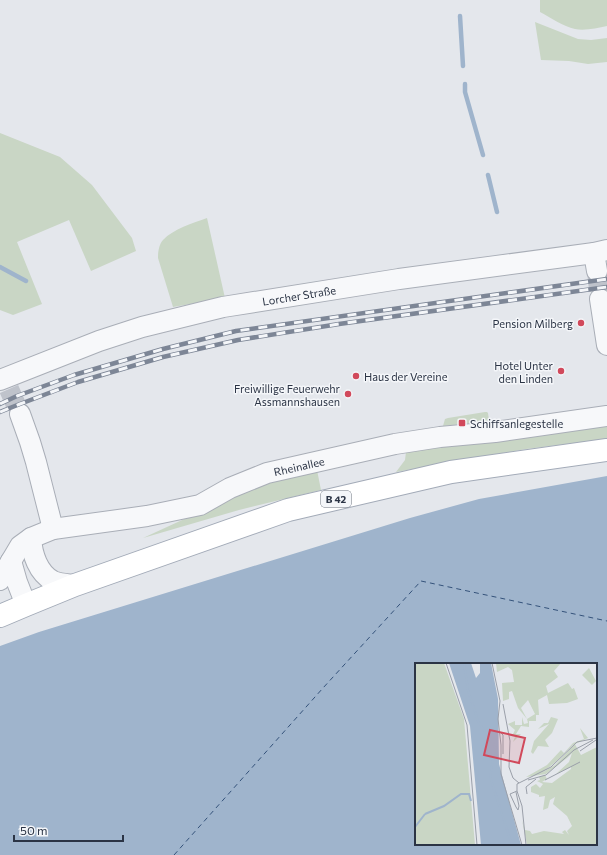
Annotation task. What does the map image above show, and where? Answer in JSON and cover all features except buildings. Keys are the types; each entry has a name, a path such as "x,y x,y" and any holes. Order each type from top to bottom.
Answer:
{"main road":[{"name":"B 42","path":"0,616 75,585 288,510 451,472 607,450"}],"street":[{"name":"Lorcher Straße","path":"4,382 100,341 142,327 223,307 399,279 599,258"},
{"path":"600,299 607,346"},
{"path":"20,414 36,462 53,530"},
{"name":"Rheinallee","path":"0,580 20,546 31,538 53,530 146,516 200,505 230,488 267,473 400,443 440,437 495,432 607,416"},
{"path":"31,538 33,556 45,575 53,581 75,585"},
{"path":"11,561 26,605"}],"green space":[{"path":"540,0 607,0 607,26 583,30 566,26 540,12"},
{"path":"535,22 578,39 591,40 607,38 607,62 588,64 569,61 541,60"},
{"path":"0,133 60,157 92,185 132,238 136,251 91,271 69,220 17,242 42,304 13,315 0,310"},
{"path":"207,218 225,298 173,307 158,258 160,246 163,240 172,233"},
{"path":"485,412 488,413 489,421 443,426 445,419 448,418"},
{"path":"607,425 607,439 526,449 396,472 405,460 406,452"},
{"path":"317,470 321,490 239,510 143,538 267,481"}],"water":[{"path":"607,476 607,855 0,855 0,646 39,632 410,518 479,499"}],"waterway":[{"path":"460,16 463,66"},
{"path":"465,84 465,92 483,155"},
{"path":"488,175 497,212"},
{"path":"0,267 26,281"}],"ferry route":[{"path":"174,855 421,581 607,621"}],"tunnel":[{"path":"597,271 600,299"},
{"path":"9,389 20,414"}],"railway":[{"path":"0,404 17,396 74,375 163,349 236,331 607,279"},
{"path":"0,412 78,382 163,357 238,340 339,324 607,287"}],"place":[{"name":"Pension Milberg","path":"581,323"},
{"name":"Hotel Unter den Linden","path":"561,371"},
{"name":"Haus der Vereine","path":"356,376"},
{"name":"Freiwillige Feuerwehr Assmannshausen","path":"348,394"},
{"name":"Schiffsanlegestelle","path":"462,423"}]}
